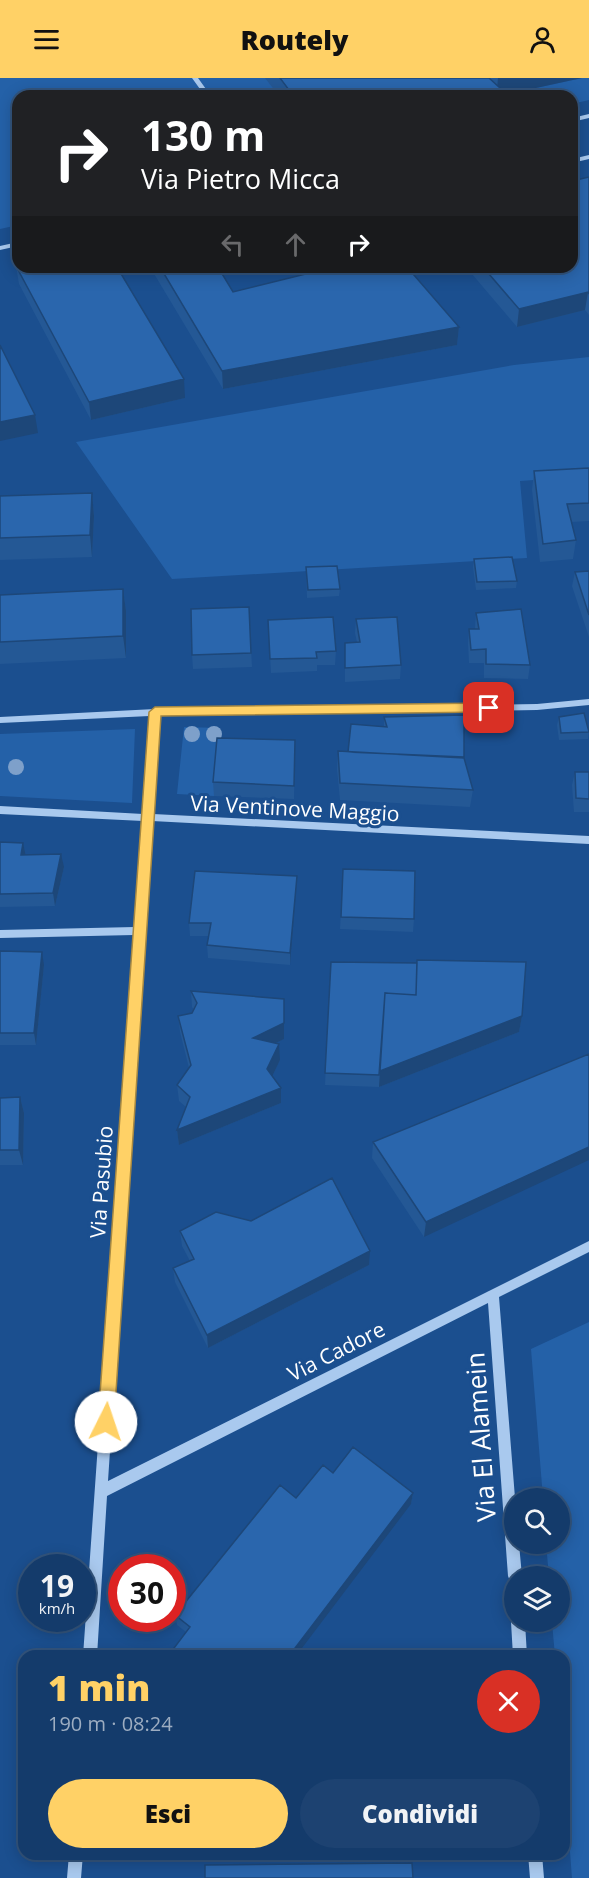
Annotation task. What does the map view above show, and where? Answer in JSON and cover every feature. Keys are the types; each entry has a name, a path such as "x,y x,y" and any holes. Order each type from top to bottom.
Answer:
{"street":[{"path":"0,720 155,712 537,707 589,702"},
{"name":"Via Pasubio","path":"90,1650 138,931 155,712"},
{"name":"Via Ventinove Maggio","path":"0,810 589,840"},
{"path":"0,934 138,931"},
{"name":"Via Cadore","path":"101,1492 589,1246"},
{"name":"Via El Alamein","path":"494,1294 513,1566"},
{"path":"519,1632 520,1650"},
{"path":"74,1878 76,1860"},
{"path":"536,1860 537,1878"}],"shaded area":[{"path":"0,78 589,78 589,100 578,103 578,90 12,90 12,226 0,229"},
{"path":"589,357 589,476 520,481 527,558 172,579 76,442 514,365"},
{"path":"184,727 220,728 214,796 177,794"},
{"path":"135,729 132,803 0,796 0,734"},
{"path":"589,1322 589,1878 572,1878 570,1650 554,1650 553,1632 570,1632 570,1566 548,1566 547,1554 570,1554 570,1488 542,1488 531,1349"}],"building":[{"path":"280,78 489,78 500,88 491,90 289,90"},
{"path":"589,177 589,294 588,292 519,309 488,273 578,273 578,180"},
{"path":"20,273 121,273 184,379 89,402"},
{"path":"164,273 222,273 233,292 310,273 412,273 459,327 222,371"},
{"path":"0,345 35,415 0,422"},
{"path":"589,468 589,503 567,504 576,540 543,544 534,471"},
{"path":"92,493 90,535 0,538 0,496"},
{"path":"512,557 517,581 477,582 474,559"},
{"path":"337,566 340,589 308,590 306,567"},
{"path":"589,571 589,615 575,572"},
{"path":"123,589 123,636 0,642 0,595"},
{"path":"249,607 251,653 192,655 191,609"},
{"path":"521,609 530,665 486,664 486,649 471,650 469,629 479,629 476,613"},
{"path":"333,617 336,651 316,652 317,658 270,659 268,620"},
{"path":"397,617 401,665 345,668 345,643 360,642 356,619"},
{"path":"584,713 589,732 561,733 559,717"},
{"path":"464,715 464,757 348,752 351,724 387,727 384,717"},
{"path":"217,738 295,740 294,786 213,782"},
{"path":"338,751 464,758 473,790 340,783"},
{"path":"575,772 589,772 589,799 576,798"},
{"path":"0,842 23,843 21,855 61,854 53,893 0,894"},
{"path":"343,869 415,871 414,919 341,917"},
{"path":"195,871 297,876 290,953 207,945 211,923 189,923"},
{"path":"0,951 42,952 34,1033 0,1033"},
{"path":"417,960 526,962 522,1016 380,1071 385,993 416,995"},
{"path":"331,962 417,963 416,995 385,993 379,1075 325,1073"},
{"path":"191,991 284,999 284,1023 253,1038 279,1044 267,1069 281,1088 177,1130 190,1097 177,1085 191,1065 178,1016 192,1013 197,1003"},
{"path":"589,1054 589,1147 426,1222 373,1142"},
{"path":"20,1097 19,1150 0,1150 0,1098"},
{"path":"332,1178 370,1251 207,1335 173,1268 194,1259 180,1231 216,1212 251,1221"},
{"path":"353,1447 413,1493 294,1650 173,1650 190,1627 186,1624 186,1601 280,1485 296,1498 323,1465 333,1473"},
{"path":"412,1863 413,1878 205,1878 205,1865"}],"route":[{"path":"106,1422 138,931 155,712 489,708"}]}
